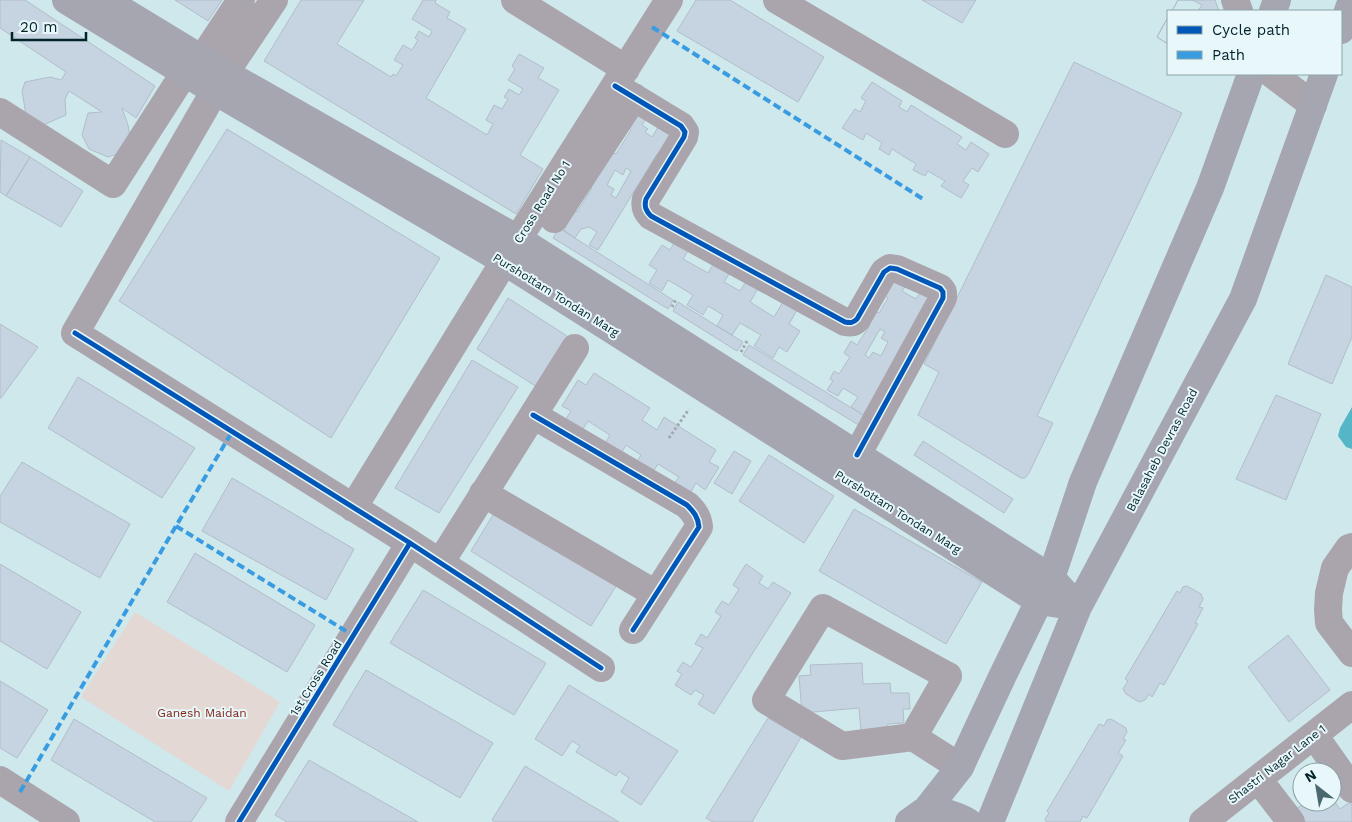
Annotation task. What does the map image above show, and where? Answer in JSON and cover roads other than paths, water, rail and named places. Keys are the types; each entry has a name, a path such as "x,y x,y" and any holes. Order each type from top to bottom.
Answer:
{"main road":[{"name":"Purshottam Tondan Marg","path":"66,0 193,66 511,250 857,455 946,527"},
{"name":"Purshottam Tondan Marg","path":"105,0 193,66"},
{"path":"1342,27 1352,0"},
{"path":"918,816 960,767 1045,590 1083,482 1210,188 1251,75"},
{"name":"Balasaheb Devras Road","path":"990,822 1078,607 1243,299 1324,75"},
{"name":"Purshottam Tondan Marg","path":"511,250 1045,590"},
{"path":"1045,590 1078,607"},
{"path":"918,816 950,814 968,822"}],"street":[{"path":"0,112 113,184 193,66 241,0"},
{"path":"274,0 220,82 75,333 410,543 601,668"},
{"path":"515,0 681,126 685,132 684,137 646,199 647,211 652,216 845,322 851,323 857,319 884,272 890,268 897,269 940,288 943,292 943,298 857,455"},
{"name":"Cross Road No 1","path":"353,508 511,250 625,84 669,0"},
{"path":"777,0 1005,134"},
{"path":"1273,75 1312,105"},
{"path":"554,220 625,84"},
{"path":"440,563 575,348"},
{"path":"533,415 687,505 694,512 698,520 699,527 633,630"},
{"path":"483,493 656,594"},
{"name":"1st Cross Road","path":"238,822 410,543"},
{"path":"1352,547 1349,548 1335,568 1329,593 1328,610 1329,623 1352,653"},
{"path":"913,737 948,676 823,608 766,700 842,746 913,737 960,767"},
{"name":"Shastri Nagar Lane 1","path":"1218,817 1258,779 1351,709"},
{"path":"1314,735 1352,789"},
{"path":"1258,779 1291,822"},
{"path":"0,780 66,822"}],"water":[{"path":"1352,407 1352,449 1346,447 1338,436 1340,428"}],"park label":[{"name":"Ganesh Maidan","path":"202,713"}]}
